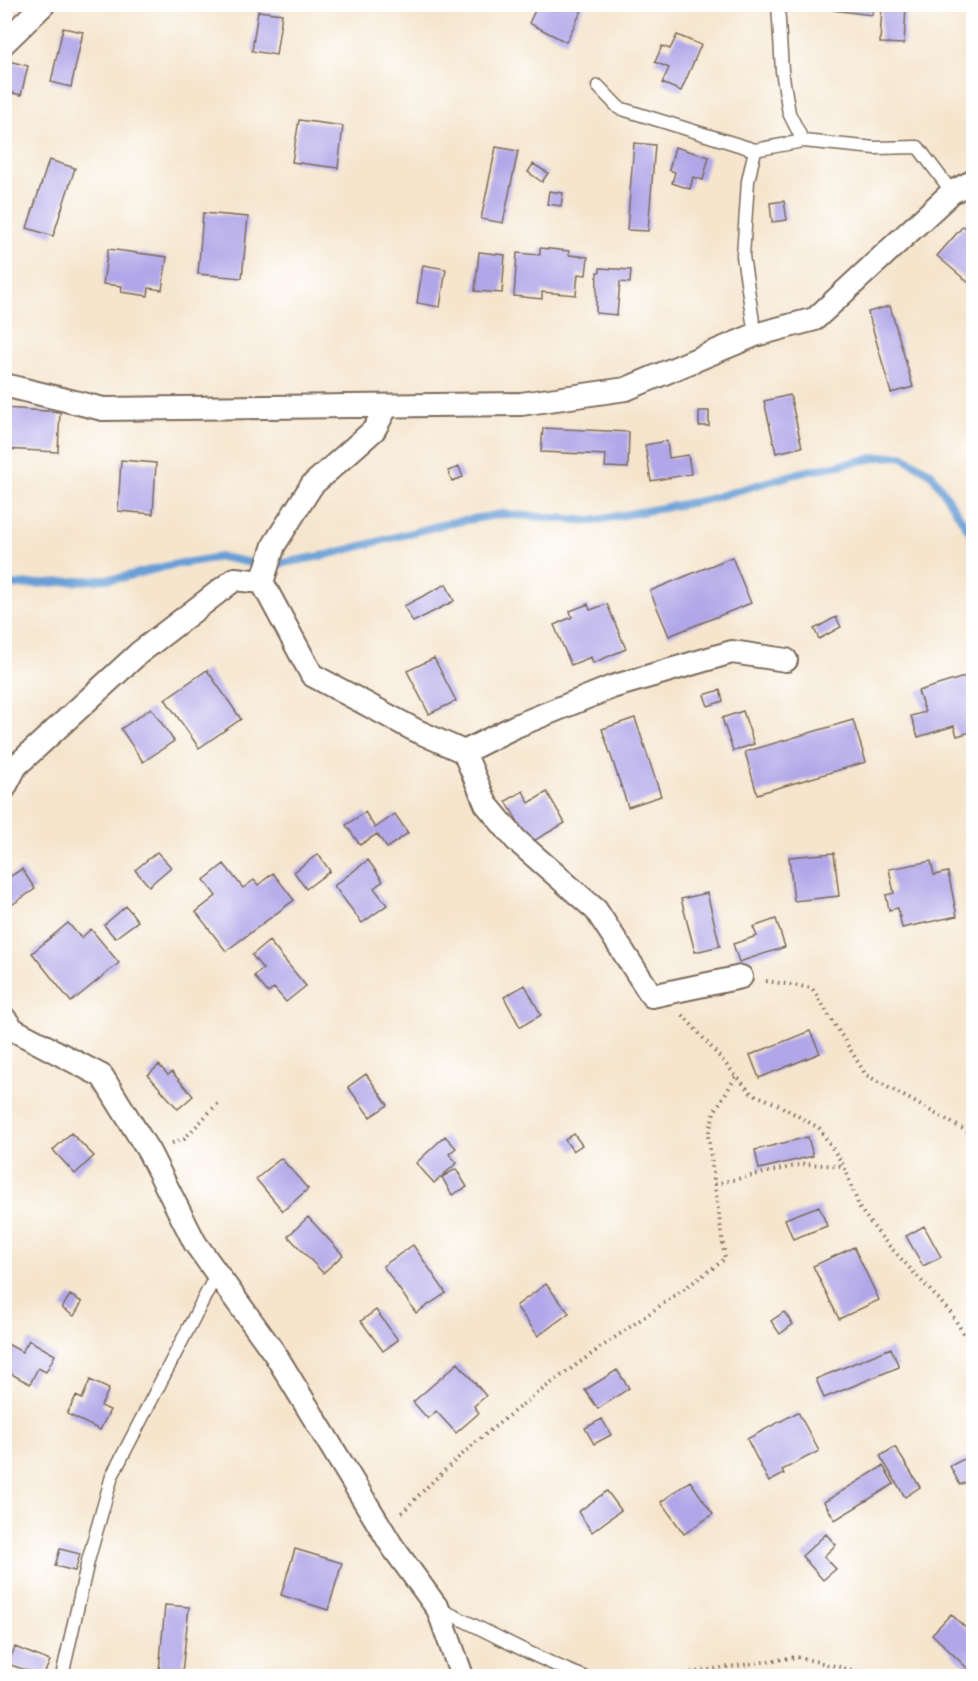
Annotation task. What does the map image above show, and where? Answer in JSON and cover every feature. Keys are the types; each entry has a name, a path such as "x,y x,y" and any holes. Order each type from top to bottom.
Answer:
{"street":[{"path":"4,43 44,4"},
{"path":"4,385 103,409 521,404 626,389 756,335 815,319 952,192 974,181"},
{"path":"387,406 375,430 312,485 274,544 262,582 312,675 415,730 464,752 486,804 516,840 596,910 652,996 741,977"},
{"path":"4,789 16,766 139,653 235,579 262,582"},
{"path":"464,752 516,726 612,687 732,652 786,660"},
{"path":"4,1018 14,1030 102,1076 148,1152 195,1243 276,1354 384,1533 438,1609 462,1677"}],"lane":[{"path":"778,4 782,71 789,113 803,141"},
{"path":"598,86 620,108 755,150 803,141 875,148 918,147 952,192"},
{"path":"755,150 748,181 743,256 756,335"},
{"path":"62,1677 88,1561 112,1476 217,1273"},
{"path":"438,1609 485,1629 536,1658 582,1677"}],"path":[{"path":"741,977 812,988 866,1075 974,1135"},
{"path":"666,993 695,1032 751,1093 785,1108 819,1128 844,1166 860,1209 883,1239 951,1312 974,1351"},
{"path":"384,1533 431,1482 492,1428 559,1376 642,1321 725,1259 708,1136 714,1112 736,1075"},
{"path":"148,1152 184,1139 220,1101"},
{"path":"715,1184 804,1164 844,1166"},
{"path":"667,1677 796,1657 878,1677"}],"building":[{"path":"410,4 433,4 430,12"},
{"path":"538,4 585,4 566,42 529,23"},
{"path":"832,4 874,4 872,15 832,10"},
{"path":"882,4 906,6 904,44 880,43"},
{"path":"944,4 974,4 974,7 945,10"},
{"path":"258,11 282,14 276,55 252,51"},
{"path":"63,28 83,32 71,87 51,82"},
{"path":"677,35 701,45 681,91 662,83 669,68 655,62 662,46 670,49"},
{"path":"9,61 28,66 21,95 4,91"},
{"path":"299,120 343,126 338,168 292,162"},
{"path":"634,143 655,145 648,231 627,230"},
{"path":"496,147 518,151 503,223 481,219"},
{"path":"675,147 709,157 703,180 693,177 690,189 672,183 675,172 669,170"},
{"path":"49,160 75,168 53,236 27,228"},
{"path":"533,164 548,173 542,182 528,172"},
{"path":"549,191 563,193 561,206 547,204"},
{"path":"784,201 787,220 772,222 770,203"},
{"path":"203,213 248,217 242,278 198,274"},
{"path":"963,226 974,235 974,278 969,283 937,256"},
{"path":"540,248 569,251 569,255 588,257 586,275 578,274 576,295 542,292 542,299 514,296 517,253 540,255"},
{"path":"108,249 167,257 162,290 149,288 148,296 121,292 122,286 103,284"},
{"path":"479,252 505,255 502,293 475,291"},
{"path":"423,265 446,269 440,307 417,303"},
{"path":"600,268 631,270 630,283 620,282 617,315 596,313 597,272 600,272"},
{"path":"890,306 913,387 891,393 868,312"},
{"path":"790,395 802,447 776,453 764,401"},
{"path":"4,408 60,412 58,452 4,449"},
{"path":"699,411 709,411 709,426 699,426"},
{"path":"543,428 629,432 628,468 605,467 606,455 541,452"},
{"path":"667,441 669,458 688,455 691,474 651,481 645,445"},
{"path":"121,460 156,463 153,514 118,511"},
{"path":"459,467 463,477 452,481 448,471"},
{"path":"732,557 751,603 669,636 650,591"},
{"path":"446,584 454,601 413,622 404,606"},
{"path":"588,604 590,610 607,604 626,649 593,663 591,657 571,665 554,625 572,617 570,611"},
{"path":"836,617 841,627 819,639 814,629"},
{"path":"434,658 456,701 429,714 407,671"},
{"path":"207,670 241,719 199,748 165,699"},
{"path":"974,674 974,731 957,736 954,726 918,737 911,716 925,712 918,691"},
{"path":"720,690 723,701 708,706 704,695"},
{"path":"151,708 174,741 143,762 121,729"},
{"path":"743,711 754,744 733,751 722,718"},
{"path":"635,718 661,796 628,807 602,729"},
{"path":"853,720 866,762 757,794 745,752"},
{"path":"523,791 529,803 547,792 565,823 530,843 506,801"},
{"path":"365,812 375,828 395,814 408,833 387,848 377,834 360,845 346,825"},
{"path":"157,852 171,867 149,886 135,870"},
{"path":"834,853 839,896 794,901 789,857"},
{"path":"318,854 330,871 306,889 294,872"},
{"path":"368,860 383,881 374,888 387,905 362,923 334,886"},
{"path":"931,861 934,875 948,872 957,916 902,928 898,908 889,910 886,895 894,893 889,869"},
{"path":"224,864 243,888 254,880 258,885 273,873 294,900 226,951 196,912 216,896 204,880"},
{"path":"22,869 35,889 10,906 4,897 4,880"},
{"path":"707,893 720,946 695,952 681,899"},
{"path":"126,906 138,921 115,938 104,925"},
{"path":"776,919 785,947 739,962 733,944 757,936 753,927"},
{"path":"68,923 81,938 91,929 119,963 71,1002 32,953"},
{"path":"269,941 306,986 286,1002 274,988 268,993 254,976 263,969 252,955"},
{"path":"525,985 541,1015 520,1027 504,997"},
{"path":"810,1031 820,1053 759,1078 750,1055"},
{"path":"159,1065 168,1075 172,1072 193,1096 178,1109 148,1075"},
{"path":"366,1074 388,1105 370,1117 348,1087"},
{"path":"71,1133 94,1156 75,1174 53,1150"},
{"path":"574,1134 582,1145 573,1151 565,1140"},
{"path":"445,1136 456,1148 449,1154 457,1163 434,1183 416,1163"},
{"path":"808,1137 813,1156 759,1169 755,1150"},
{"path":"281,1158 308,1189 283,1211 256,1179"},
{"path":"456,1169 467,1187 452,1195 442,1177"},
{"path":"819,1206 827,1226 793,1239 785,1219"},
{"path":"308,1217 343,1255 323,1273 288,1236"},
{"path":"924,1226 941,1257 923,1266 906,1236"},
{"path":"413,1245 446,1293 416,1313 383,1266"},
{"path":"854,1247 879,1300 839,1319 813,1266"},
{"path":"546,1284 569,1313 538,1336 516,1306"},
{"path":"70,1295 82,1302 74,1316 62,1308"},
{"path":"376,1310 398,1340 383,1351 361,1321"},
{"path":"784,1312 793,1324 780,1334 771,1321"},
{"path":"29,1340 55,1355 46,1372 38,1368 30,1384 4,1370 4,1342 22,1352"},
{"path":"891,1348 899,1367 824,1398 816,1379"},
{"path":"458,1363 486,1396 474,1406 479,1413 456,1433 436,1411 428,1419 413,1402"},
{"path":"617,1370 629,1388 598,1409 585,1390"},
{"path":"90,1380 109,1389 101,1406 110,1410 100,1430 67,1414 76,1396 82,1399"},
{"path":"798,1412 819,1451 782,1470 784,1474 769,1482 747,1439"},
{"path":"602,1419 611,1435 594,1444 585,1428"},
{"path":"895,1447 920,1487 905,1497 880,1456"},
{"path":"974,1454 974,1478 960,1485 950,1466"},
{"path":"883,1466 894,1484 835,1520 824,1502"},
{"path":"690,1481 713,1514 684,1534 661,1502"},
{"path":"607,1491 621,1510 592,1532 578,1512"},
{"path":"826,1534 836,1545 824,1556 836,1569 823,1580 802,1556"},
{"path":"60,1549 80,1554 75,1571 55,1566"},
{"path":"295,1549 342,1563 328,1610 281,1595"},
{"path":"165,1605 189,1607 182,1673 159,1671"},
{"path":"951,1614 974,1636 974,1663 968,1669 932,1634"},
{"path":"15,1647 50,1661 43,1676 8,1664"}],"waterway":[{"path":"4,586 120,578 171,565 221,557 267,566 327,555 449,523 503,514 592,521 705,500 799,473 879,457 902,456 931,473 974,538"}]}
